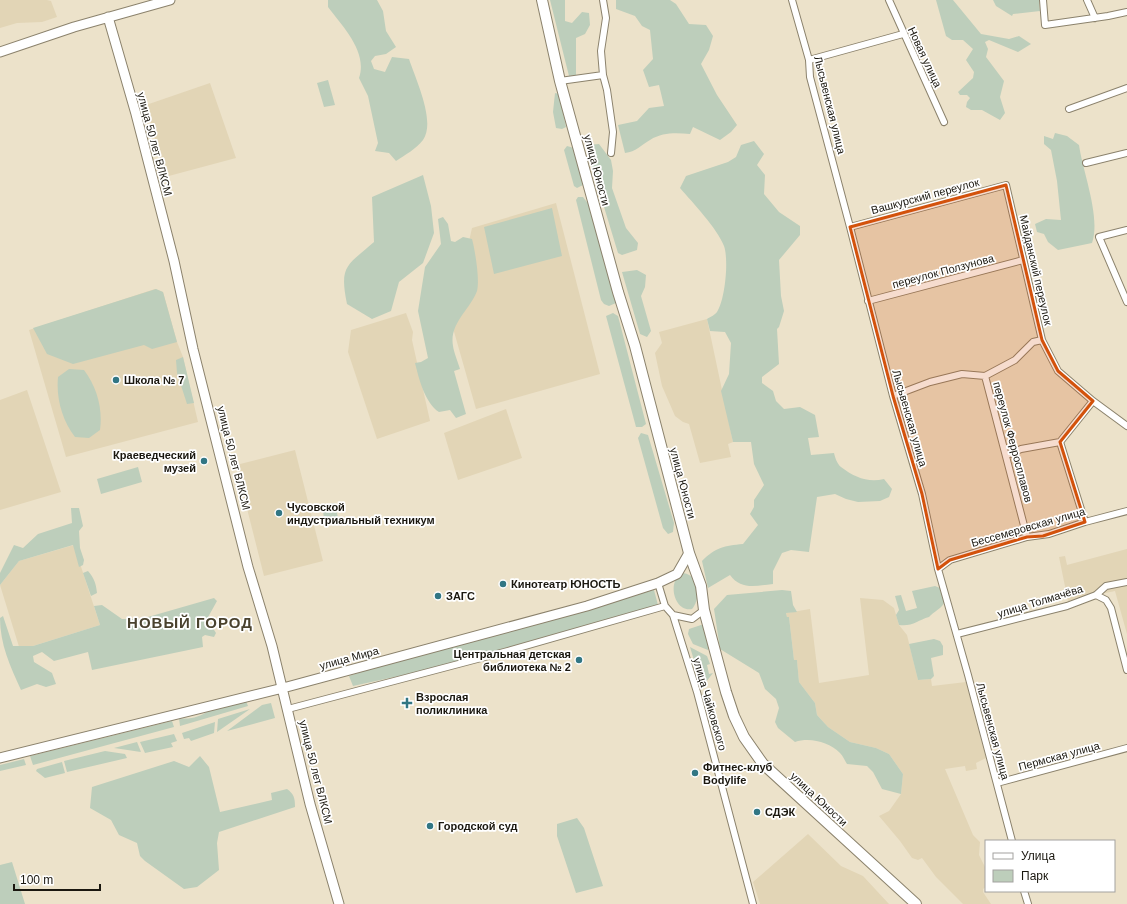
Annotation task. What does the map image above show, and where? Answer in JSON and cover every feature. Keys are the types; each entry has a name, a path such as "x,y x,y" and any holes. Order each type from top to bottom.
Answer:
{"main road":[{"name":"улица Юности","path":"542,0 560,81 618,292 635,346 689,553 700,586 704,610 734,716 744,737 763,764 916,904"}],"street":[{"path":"0,52 108,17 170,0"},
{"path":"603,0 606,18 602,52 603,75 607,90 613,132 611,153"},
{"name":"Лысьвенская улица","path":"792,0 809,60 810,77 850,227 892,396 922,494 938,569 957,634 1012,840"},
{"name":"Новая улица","path":"889,0 903,34 944,122"},
{"path":"1043,0 1045,25 1127,12"},
{"path":"1087,0 1095,18"},
{"name":"улица 50 лет ВЛКСМ","path":"108,17 136,114 174,261 193,349 250,574 283,688 310,804 339,904"},
{"path":"809,60 903,34"},
{"path":"560,81 603,75"},
{"path":"1069,109 1127,88"},
{"path":"1086,163 1127,153"},
{"name":"Вашкурский переулок","path":"850,227 1006,185"},
{"name":"Майданский переулок","path":"985,376 1015,360 1033,342 1042,340 1006,185"},
{"path":"1127,230 1099,237 1127,302"},
{"name":"переулок Ползунова","path":"868,301 1023,260"},
{"path":"1042,340 1058,371 1127,426"},
{"path":"892,396 930,382 962,374 985,376"},
{"name":"переулок Ферросплавов","path":"985,376 1007,455 1027,537"},
{"path":"1007,455 1021,450 1060,442 1094,401"},
{"path":"1060,442 1085,522"},
{"name":"Бессемеровская улица","path":"938,569 950,560 1027,537 1043,536 1085,522 1127,511"},
{"name":"улица Мира","path":"0,758 283,688 559,615 658,583 677,574 689,553"},
{"name":"улица Толмачёва","path":"957,634 1067,606 1096,595 1106,586 1127,582"},
{"name":"улица Чайковского","path":"658,583 665,606 673,615 697,692 754,904"},
{"path":"1096,595 1106,600 1111,608 1127,670"},
{"path":"288,710 463,664 665,606"},
{"path":"673,615 692,619 704,610"},
{"name":"Пермская улица","path":"997,783 1127,748"},
{"path":"1024,892 1028,904"}],"highlighted area":[{"path":"1006,185 1042,340 1058,371 1093,401 1060,442 1085,522 1043,536 1027,537 950,560 938,569 922,494 893,396 850,227"}],"shaded area":[{"path":"0,0 51,1 57,17 42,22 17,23 0,28"},
{"path":"210,83 236,158 165,177 146,105"},
{"path":"556,203 600,374 476,409 451,321 472,228"},
{"name":"Школа № 7","path":"155,289 163,292 177,342 183,357 198,422 66,457 29,330"},
{"path":"406,313 413,332 412,340 430,421 377,439 348,352 351,330"},
{"path":"707,319 733,442 728,444 731,457 700,463 689,424 683,422 675,416 662,386 655,353 662,343 659,332"},
{"path":"27,390 61,492 0,510 0,400"},
{"path":"506,409 522,458 458,480 444,433"},
{"name":"Чусовской индустриальный техникум","path":"295,450 323,561 264,576 236,465"},
{"path":"74,545 100,625 20,650 0,585 19,561"},
{"path":"1127,549 1127,634 1115,591 1068,601 1059,557 1065,556 1067,565"},
{"path":"860,598 883,600 894,608 899,625 907,635 918,680 931,679 932,686 966,682 986,758 976,763 977,769 966,771 965,766 945,769 973,835 980,842 979,855 985,867 985,888 983,889 983,892 991,904 963,904 936,877 922,858 918,860 912,858 879,816 889,811 901,794 903,774 889,754 876,748 850,742 828,727 817,715 815,703 799,682 797,660 794,660 789,617 787,617 786,613 810,609 819,683 869,675"},
{"path":"808,834 841,866 863,876 889,904 760,904 753,882"}],"green space":[{"path":"328,0 377,0 383,11 386,31 396,47 386,54 375,56 371,61 374,69 385,72 392,57 409,59 424,101 427,123 426,132 423,140 417,146 396,161 389,153 375,151 378,143 368,96 359,78 361,68 357,49 347,31 328,7"},
{"path":"550,0 565,0 565,21 572,23 582,12 589,13 590,25 585,34 576,38 576,75 569,76"},
{"path":"616,0 670,0 676,4 689,24 706,25 713,36 709,50 701,64 717,95 737,125 731,132 720,140 693,127 690,134 665,134 655,137 635,150 625,153 618,125 637,121 649,108 664,106 659,85 649,87 643,70 653,59 650,30 642,26 635,16 616,9"},
{"path":"936,0 953,0 981,34 1009,39 1019,36 1031,44 1018,52 989,40 985,42 988,49 986,57 1004,81 1000,97 1005,113 1000,120 982,110 971,110 966,107 970,98 967,95 960,95 958,92 973,78 974,72 966,60 973,49 963,40 952,40 946,36"},
{"path":"993,0 1039,0 1040,11 1013,14 1012,16 996,6"},
{"path":"328,80 335,105 324,107 317,83"},
{"path":"555,93 559,94 566,127 562,129 556,128 553,112"},
{"path":"1055,133 1067,136 1079,145 1093,208 1094,221 1092,243 1058,250 1048,242 1044,234 1037,232 1035,224 1046,219 1061,220 1057,181 1051,150 1044,144 1044,136 1053,139"},
{"path":"754,141 764,154 757,165 765,175 764,194 779,212 800,226 800,235 779,260 781,296 784,311 777,329 779,364 762,377 762,383 773,391 776,401 784,409 800,407 815,415 819,437 808,438 811,455 834,453 838,464 846,471 867,480 884,479 892,489 889,497 880,501 858,502 835,494 817,497 809,552 791,550 782,553 773,571 773,584 754,586 744,585 734,580 730,575 708,588 702,561 716,550 743,544 758,525 750,514 754,507 754,500 764,485 754,464 751,442 733,442 721,391 729,374 731,343 725,332 710,331 707,319 717,312 722,299 726,270 724,246 716,231 680,188 686,176 728,162 736,157 741,145"},
{"path":"599,144 611,160 613,171 612,188 626,228 638,243 637,250 622,255 618,253 587,151 588,145"},
{"path":"567,146 574,148 583,185 577,188 574,186 564,150"},
{"path":"423,175 431,206 434,233 423,263 399,282 391,311 372,319 347,304 344,281 347,267 357,256 374,242 372,197"},
{"path":"578,197 583,197 590,206 616,303 609,306 604,304 601,300 576,200"},
{"path":"552,208 562,256 494,274 484,227"},
{"path":"443,217 448,224 451,241 455,242 463,237 472,239 478,273 477,291 454,330 454,349 460,369 454,371 466,414 456,418 450,410 439,412 430,403 423,390 415,363 421,362 428,358 418,311 425,267 441,244 438,219"},
{"path":"637,270 646,275 645,287 641,296 651,331 647,337 640,334 622,272"},
{"path":"156,289 163,292 177,342 152,349 144,345 73,364 47,354 33,328"},
{"path":"613,313 618,316 646,424 642,427 636,427 606,316"},
{"path":"183,357 194,403 187,404 177,373 176,360"},
{"path":"69,369 84,370 96,391 101,414 100,430 89,438 75,437 63,416 59,401 58,377"},
{"path":"641,433 648,435 674,523 673,532 668,534 663,528 638,438"},
{"path":"138,467 142,482 101,494 97,479"},
{"path":"335,503 339,523 325,525 322,505"},
{"path":"71,508 79,508 83,526 79,531 80,548 84,560 83,565 79,567 73,545 19,561 0,585 0,573 14,545 23,548 38,534 72,523"},
{"path":"88,571 92,576 97,593 91,596 83,573"},
{"path":"683,573 693,578 696,583 698,594 695,605 692,609 686,609 681,606 674,595 675,582"},
{"path":"935,586 940,588 944,604 929,617 911,624 899,625 896,615 899,610 895,596 901,595 906,611 917,608 912,591"},
{"path":"654,590 658,605 431,669 353,686 349,676 410,656"},
{"path":"782,590 791,591 793,605 797,612 786,613 787,617 789,617 794,660 797,660 799,682 815,703 817,715 828,727 850,742 876,748 889,754 903,774 901,794 882,789 873,772 867,766 847,764 836,749 825,743 813,740 795,742 778,728 775,722 779,708 776,699 765,689 759,673 720,649 714,609 727,595"},
{"path":"214,598 217,601 207,619 216,633 214,637 205,635 202,637 203,647 92,670 88,652 54,661 42,652 33,656 34,662 52,673 56,684 46,687 37,684 21,690 10,664 0,628 0,618 3,616 13,646 33,646 100,625 94,606 102,605 122,619 141,619"},
{"path":"701,625 706,626 710,646 708,650 693,644 688,634 689,629"},
{"path":"934,639 940,641 943,646 943,655 931,658 934,676 931,679 918,680 909,644"},
{"path":"690,647 707,656 710,664 707,665 709,674 713,673 702,687"},
{"path":"246,701 248,706 180,726 179,718 194,718 208,711"},
{"path":"271,703 275,718 227,731 262,705"},
{"path":"250,709 217,732 218,719"},
{"path":"172,721 174,727 33,765 30,756"},
{"path":"215,722 214,733 191,741 189,738 184,739 182,733"},
{"path":"174,734 177,741 171,743 173,747 145,753 140,742"},
{"path":"137,742 141,752 114,748"},
{"path":"105,751 125,754 127,758 67,772 64,761"},
{"path":"200,756 209,767 220,812 272,800 271,793 287,789 294,796 295,807 219,832 217,843 219,870 197,887 184,889 145,861 140,856 137,843 119,835 111,820 90,808 92,787 174,761 189,767"},
{"path":"24,759 26,765 0,771 0,765"},
{"path":"62,762 65,773 45,778 36,771 37,769"},
{"path":"577,818 584,828 603,886 576,893 557,836 557,824"},
{"path":"12,862 25,904 0,904 0,865"}],"place":[{"name":"Школа № 7","path":"116,380"},
{"name":"Краеведческий музей","path":"204,461"},
{"name":"Чусовской индустриальный техникум","path":"279,513"},
{"name":"Кинотеатр ЮНОСТЬ","path":"503,584"},
{"name":"ЗАГС","path":"438,596"},
{"name":"Центральная детская библиотека № 2","path":"579,660"},
{"name":"Взрослая поликлиника","path":"407,703"},
{"name":"Фитнес-клуб Bodylife","path":"695,773"},
{"name":"СДЭК","path":"757,812"},
{"name":"Городской суд","path":"430,826"}],"district":[{"name":"НОВЫЙ ГОРОД","path":"190,623"}]}
